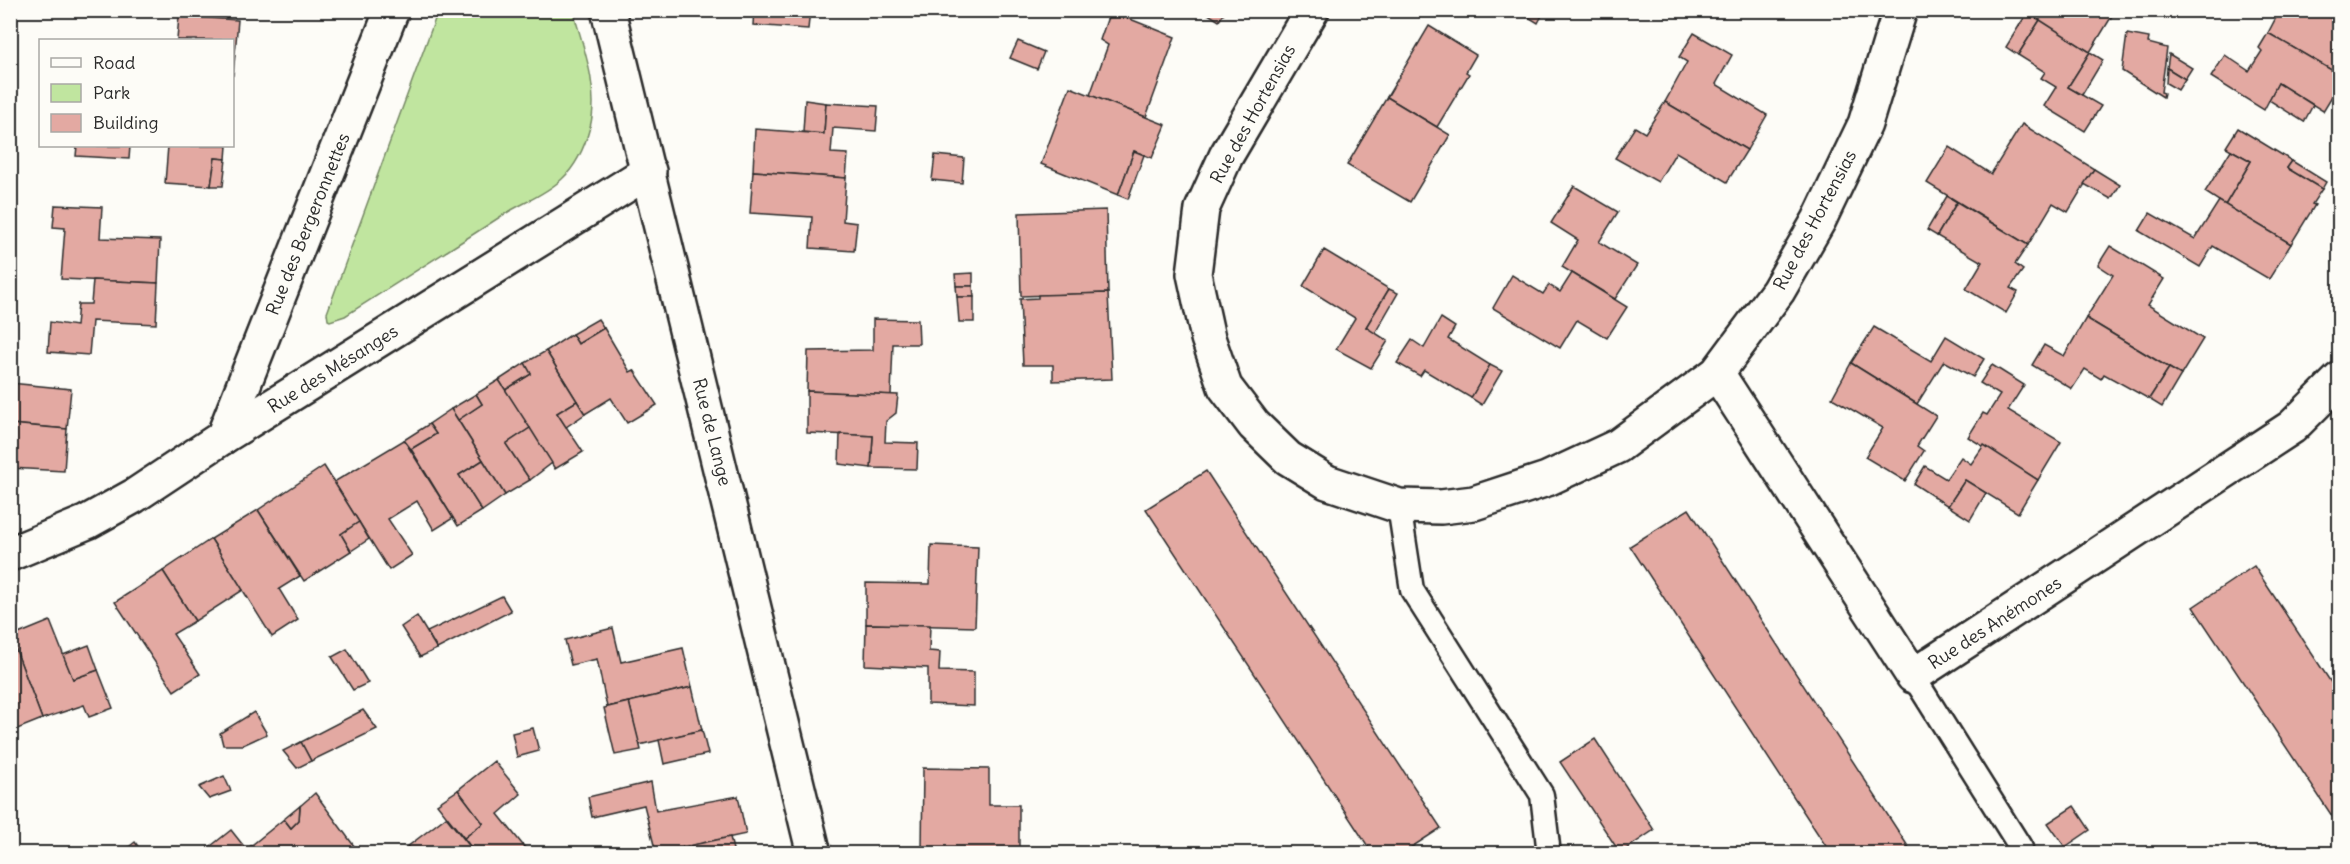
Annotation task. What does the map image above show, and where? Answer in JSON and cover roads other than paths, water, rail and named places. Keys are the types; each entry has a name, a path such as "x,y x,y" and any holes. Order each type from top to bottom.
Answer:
{"street":[{"name":"Rue des Bergeronnettes","path":"223,437 392,10"},
{"name":"Rue de Lange","path":"608,10 814,854"},
{"name":"Rue des Hortensias","path":"1312,10 1226,156 1202,209 1194,274 1208,338 1225,387 1254,425 1288,458 1327,482 1399,506 1442,507 1474,503 1547,479 1618,446 1717,373 1778,291 1819,220 1866,124 1900,10"},
{"name":"Rue des Mésanges","path":"10,554 87,522 134,496 223,437 649,171"},
{"name":"Rue des Anémones","path":"1717,373 1913,676 2292,427 2340,379"}],"lane":[{"path":"1399,506 1412,590 1542,795 1549,854"},
{"path":"1913,676 2021,848 2022,854"}]}
